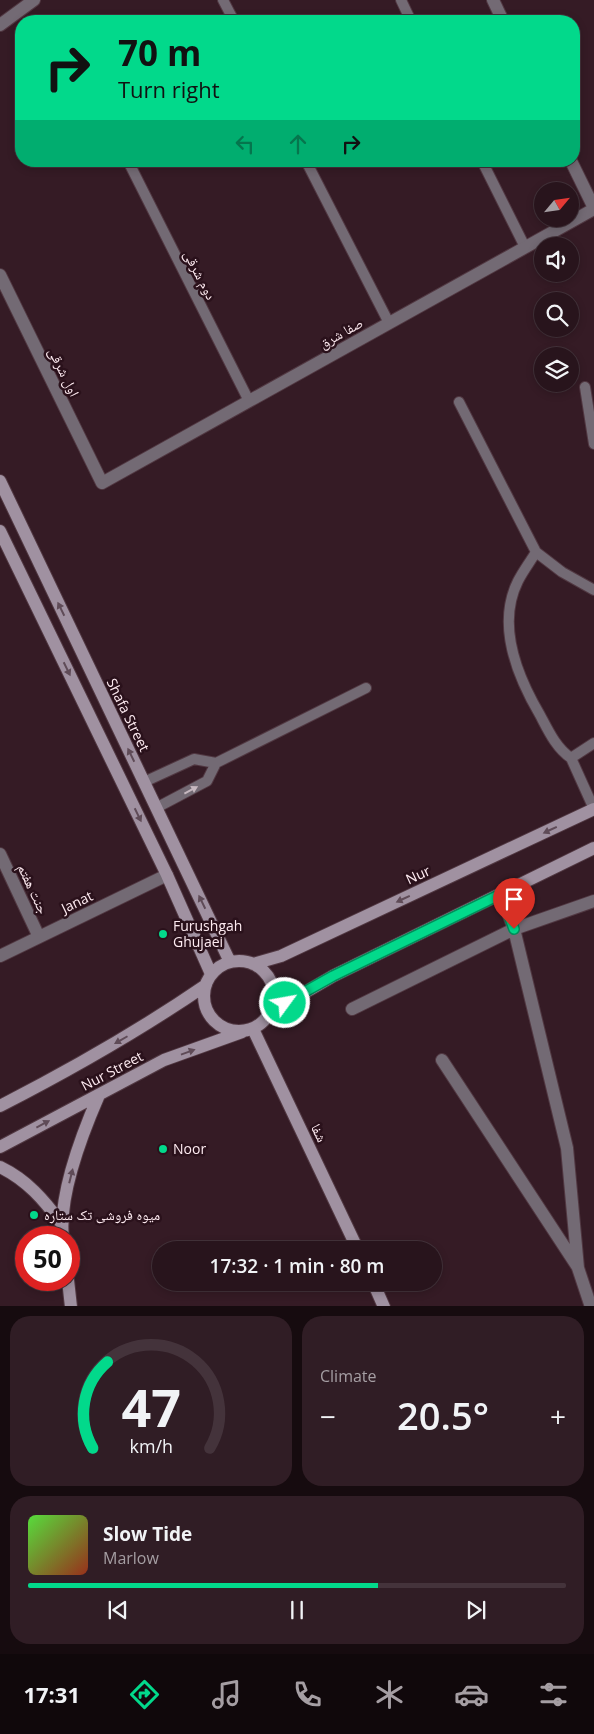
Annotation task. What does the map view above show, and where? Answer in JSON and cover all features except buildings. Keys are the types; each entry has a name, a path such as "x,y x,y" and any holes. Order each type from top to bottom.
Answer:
{"main road":[{"name":"Shafa Street","path":"0,481 230,962"},
{"path":"0,531 167,875 208,979"},
{"name":"Nur","path":"253,964 290,952 594,809"},
{"path":"270,1013 333,976 594,848"},
{"path":"242,961 253,964 263,970 270,979 274,990 274,1002 270,1013 263,1022 248,1030 225,1028 211,1018 206,1008 204,996 208,979 220,966 230,962 242,961"},
{"name":"Nur Street","path":"0,1106 66,1072 152,1023 208,979"},
{"name":"Nur Street","path":"0,1147 164,1060 248,1030"},
{"name":"شفا","path":"248,1030 354,1241"},
{"path":"61,1226 82,1135 99,1095"},
{"path":"0,1167 12,1173 40,1194 61,1223"},
{"path":"69,1291 71,1306"},
{"path":"377,1291 384,1306"}],"street":[{"path":"0,24 34,0"},
{"path":"493,0 500,15"},
{"path":"574,167 594,208"},
{"name":"صفا شرق","path":"102,483 594,208"},
{"name":"اول شرقی","path":"0,275 102,483"},
{"name":"جنت هفتم","path":"0,854 39,937"},
{"name":"Janat","path":"0,956 167,875"},
{"path":"501,894 514,929 567,1148 578,1268 591,1306"},
{"path":"352,1009 514,929 594,901"},
{"path":"442,1060 578,1268"}],"lane":[{"path":"222,0 231,15"},
{"path":"400,0 408,15"},
{"name":"دوم شرقی","path":"131,167 249,401"},
{"path":"309,167 389,323"},
{"path":"485,167 525,247"},
{"path":"585,386 594,444"},
{"path":"459,402 536,552 562,572 594,590"},
{"path":"536,552 518,582 510,608 509,632 513,656 530,698 555,742 571,758 594,809"},
{"path":"144,782 194,759 216,763 366,688"},
{"path":"571,758 594,743"},
{"path":"156,808 207,781 216,763"}],"place":[{"name":"Furushgah Ghujaei","path":"163,934"},
{"name":"Noor","path":"163,1149"},
{"name":"میوه فروشی تک ستاره","path":"34,1215"}],"route":[{"path":"285,1003 333,976 501,894 514,929"}]}
